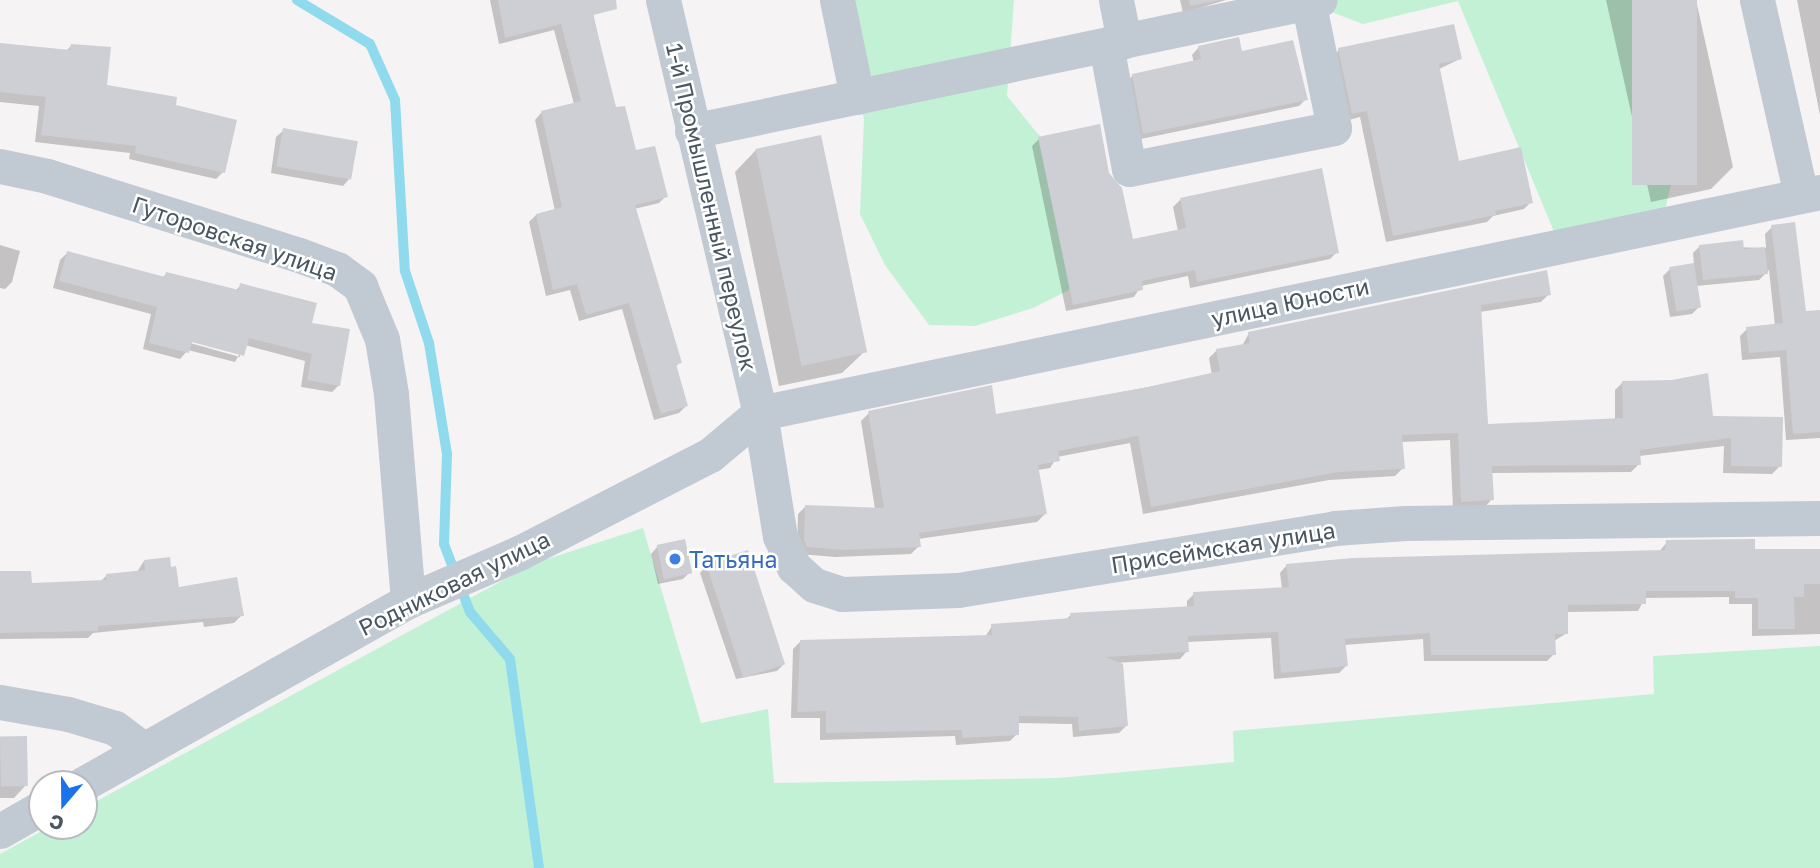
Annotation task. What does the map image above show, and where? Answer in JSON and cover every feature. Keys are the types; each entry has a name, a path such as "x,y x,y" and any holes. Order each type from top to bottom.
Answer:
{"street":[{"name":"1-й Промышленный переулок","path":"663,0 760,413"},
{"path":"836,0 857,97"},
{"path":"692,131 1115,43 1312,1 1334,128 1129,169 1115,43 1116,0"},
{"path":"1757,0 1810,194"},
{"name":"Гуторовская улица","path":"0,166 47,176 299,254 337,269 360,286 382,339 391,394 408,601"},
{"name":"улица Юности","path":"760,413 1810,194"},
{"name":"Присеймская улица","path":"760,413 785,547 794,567 814,584 842,594 958,590 1349,527 1820,518"},
{"name":"Родниковая улица","path":"98,775 408,601 522,552 710,455 760,413"},
{"path":"0,702 68,714 115,728 144,749"},
{"path":"0,831 28,815"}],"green space":[{"path":"837,0 1014,0 1007,96 1037,133 1084,176 1092,241 1069,290 1033,308 975,326 929,325 885,265 860,214 864,119"},
{"path":"1300,0 1632,0 1672,181 1661,225 1560,246 1458,1 1363,24"},
{"path":"643,528 701,723 768,709 774,783 1058,778 1234,762 1233,731 1654,694 1653,656 1820,646 1820,868 0,868 0,854 28,839 98,840 98,800 535,563"}],"building":[{"path":"498,0 616,0 617,9 593,15 616,107 625,106 636,150 655,146 668,197 635,205 682,363 676,364 688,406 661,414 629,303 586,315 577,284 553,290 536,214 562,207 541,111 581,101 561,24 505,38"},
{"path":"1189,0 1221,0 1190,6"},
{"path":"1632,0 1697,0 1697,185 1632,185"},
{"path":"1454,24 1462,59 1439,64 1459,161 1521,147 1533,203 1495,211 1496,215 1393,236 1367,111 1352,114 1338,48"},
{"path":"1239,37 1242,51 1293,40 1308,100 1143,134 1132,74 1201,59 1198,46"},
{"path":"0,43 70,50 71,44 111,47 107,85 177,97 176,105 237,120 225,173 135,153 136,146 41,135 46,97 0,92"},
{"path":"1100,124 1109,173 1122,188 1133,239 1186,228 1180,198 1322,168 1339,253 1197,282 1195,270 1142,281 1143,290 1073,305 1038,137"},
{"path":"283,128 358,141 351,180 276,166"},
{"path":"821,135 867,352 802,366 755,149"},
{"path":"1795,222 1806,311 1820,310 1820,432 1793,434 1786,350 1749,353 1746,327 1783,323 1771,225"},
{"path":"1743,240 1744,249 1765,247 1768,274 1703,280 1699,245"},
{"path":"67,251 165,277 166,272 239,290 240,283 317,303 312,323 350,329 340,386 307,380 312,354 249,338 244,356 192,342 189,353 149,343 157,307 59,281"},
{"path":"1694,263 1701,307 1676,311 1669,267"},
{"path":"1547,270 1551,295 1481,305 1488,424 1623,418 1622,381 1672,380 1708,373 1713,416 1783,417 1782,467 1731,466 1731,438 1640,450 1641,465 1492,466 1494,500 1461,502 1458,433 1402,435 1405,469 1338,472 1151,507 1138,436 1058,451 1060,461 1038,465 1047,514 919,533 921,547 844,550 807,547 804,540 805,505 884,508 868,411 992,385 996,414 1143,388 1220,371 1216,349 1250,343 1248,332"},
{"name":"Татьяна","path":"685,539 692,573 664,579 657,545"},
{"path":"1755,539 1755,549 1820,549 1820,584 1804,584 1804,597 1794,597 1795,629 1758,629 1758,598 1735,598 1735,591 1646,591 1646,604 1568,605 1568,634 1555,634 1556,655 1431,655 1430,633 1345,639 1348,666 1281,673 1278,632 1188,636 1189,652 1106,657 1123,664 1128,726 1079,731 1078,717 1019,716 1019,735 962,738 962,730 826,733 826,711 797,712 800,640 992,635 991,624 1071,618 1070,613 1194,606 1193,592 1289,587 1286,564 1353,558 1665,550 1666,540"},
{"path":"748,550 785,664 743,678 706,564"},
{"path":"170,557 171,567 176,566 179,587 237,577 244,616 98,626 98,631 0,633 0,571 31,571 32,583 106,580 106,574 145,570 144,560"},
{"path":"0,736 27,736 28,786 1,786"}],"waterway":[{"path":"297,0 370,44 395,100 405,271 429,343 447,454 444,544 470,612 510,659 539,868"}],"place":[{"name":"Татьяна","path":"675,559"}]}
